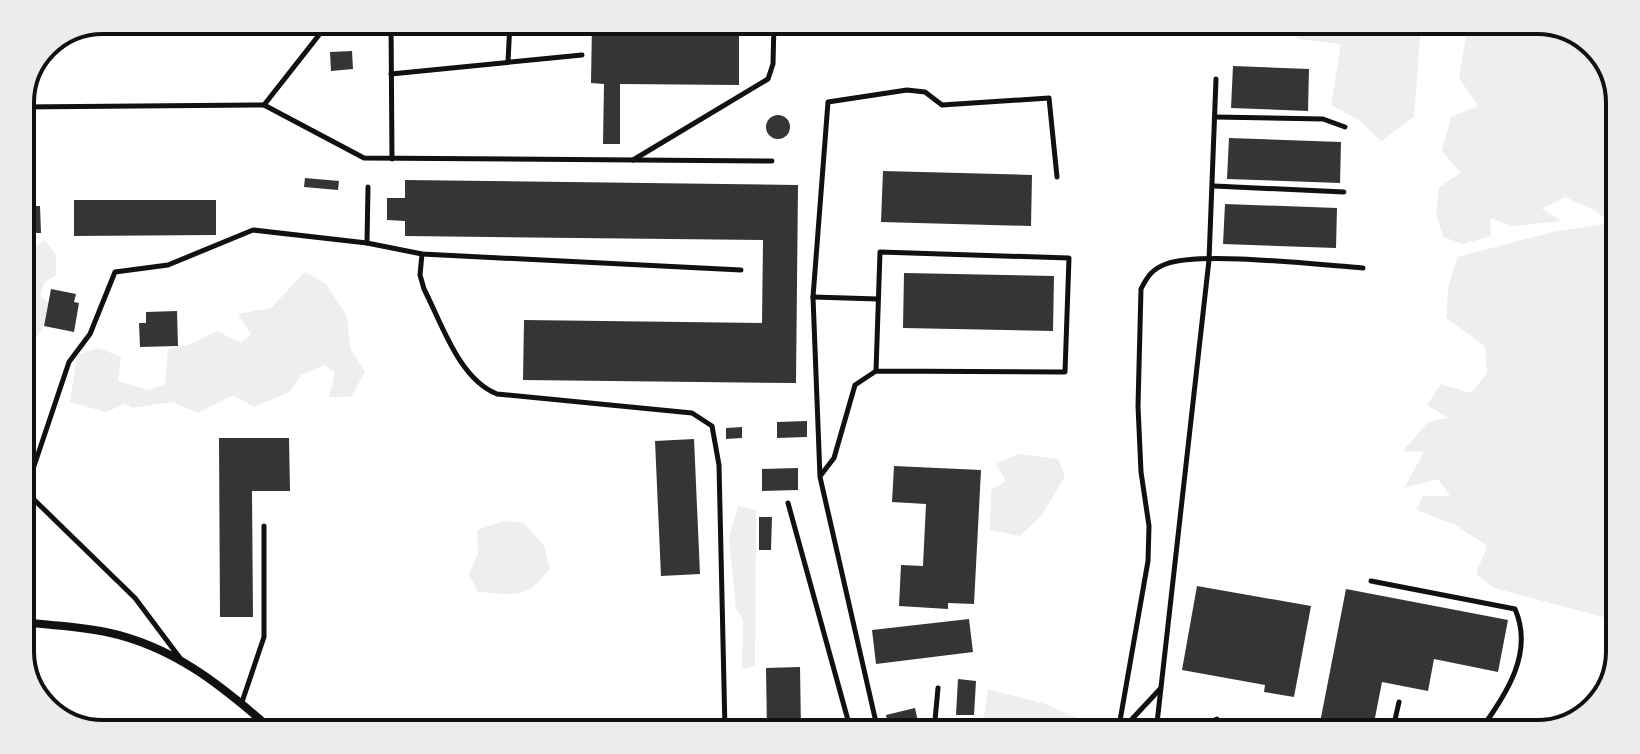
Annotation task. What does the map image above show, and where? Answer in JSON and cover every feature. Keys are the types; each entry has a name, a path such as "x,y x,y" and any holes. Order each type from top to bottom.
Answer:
{"street":[{"path":"34,624 106,632 182,660 218,682 261,720"}],"lane":[{"path":"264,105 320,34"},
{"path":"391,34 392,159"},
{"path":"508,62 509,34"},
{"path":"632,160 768,79 773,64 774,34"},
{"path":"391,74 582,55"},
{"path":"1157,720 1209,260 1216,79"},
{"path":"875,720 820,477 813,297 828,102 907,90 925,92 942,105 1049,98 1057,177"},
{"path":"34,107 264,105 364,158 772,161"},
{"path":"1215,117 1323,119 1345,127"},
{"path":"1214,186 1344,192"},
{"path":"367,243 368,187"},
{"path":"34,466 69,362 90,334 115,272 168,265 253,230 367,243 422,254 741,270"},
{"path":"820,477 834,458 855,385 876,371 1065,372 1069,258 880,252 876,371"},
{"path":"422,254 420,275 424,289 470,375 481,388 497,394 692,413 712,426 719,465 725,720"},
{"path":"1121,720 1148,561 1149,526 1141,472 1138,406 1141,289 1150,272 1167,263 1209,260 1363,268"},
{"path":"813,297 878,299"},
{"path":"34,500 135,598 182,660"},
{"path":"788,503 848,720"},
{"path":"241,703 264,637 264,526"},
{"path":"1371,581 1515,609 1524,630 1511,687 1488,720"},
{"path":"935,720 938,688"},
{"path":"1131,720 1161,689"},
{"path":"1395,720 1399,702"}],"shaded area":[{"path":"1295,34 1420,34 1414,117 1381,141 1359,120 1331,105 1341,44 1297,39"},
{"path":"1467,34 1551,35 1583,51 1594,64 1606,98 1606,219 1565,197 1542,209 1562,221 1513,226 1490,218 1491,236 1463,244 1443,237 1436,214 1439,187 1461,173 1442,151 1451,117 1478,106 1459,78"},
{"path":"1606,224 1606,618 1494,588 1476,574 1487,546 1456,525 1416,510 1423,496 1450,496 1438,479 1404,488 1424,452 1403,451 1428,422 1448,418 1427,405 1441,384 1471,393 1487,373 1485,346 1446,318 1448,288 1457,257 1553,232"},
{"path":"45,240 56,255 56,275 45,282 40,296 48,302 44,322 34,340 34,248"},
{"path":"305,272 326,284 347,316 350,348 365,372 351,397 329,397 335,372 324,365 301,375 290,392 254,407 233,395 198,413 172,402 132,408 125,404 106,412 70,402 77,355 99,348 121,357 118,381 149,390 165,384 168,349 191,344 217,331 241,343 251,334 238,314 271,308"},
{"path":"1018,454 1058,459 1065,476 1042,515 1020,536 990,530 991,490 1006,481 996,464"},
{"path":"738,506 756,510 755,666 742,669 743,620 736,609 729,538"},
{"path":"504,521 524,523 544,546 550,568 527,591 511,594 478,592 469,574 478,554 477,530"},
{"path":"988,689 1045,704 1082,720 984,720"}],"building":[{"path":"592,34 739,34 739,85 620,84 620,144 603,144 604,84 591,83"},
{"path":"352,51 353,69 331,71 330,52"},
{"path":"1233,66 1309,69 1308,111 1231,108"},
{"path":"778,115 787,118 790,127 787,136 778,139 769,136 766,127 769,118"},
{"path":"1229,138 1341,142 1340,183 1227,179"},
{"path":"883,171 1032,175 1031,226 881,222"},
{"path":"305,178 339,181 338,190 304,187"},
{"path":"405,180 798,185 796,383 523,380 524,320 762,323 763,240 405,236 405,221 387,220 387,198 405,198"},
{"path":"74,200 216,200 216,235 74,236"},
{"path":"1225,204 1337,208 1336,248 1223,244"},
{"path":"34,206 40,206 41,233 34,233"},
{"path":"904,273 1054,276 1053,331 903,328"},
{"path":"51,289 76,294 74,302 79,303 74,332 44,326"},
{"path":"177,311 178,346 140,347 139,323 146,323 146,312"},
{"path":"807,421 807,437 777,438 777,422"},
{"path":"742,427 742,438 726,439 726,428"},
{"path":"219,438 289,438 290,491 252,491 253,617 220,617"},
{"path":"694,439 700,574 661,576 655,441"},
{"path":"894,466 981,470 974,604 948,603 948,609 899,606 901,565 923,566 926,504 892,502"},
{"path":"798,468 798,490 762,491 762,469"},
{"path":"759,517 772,517 771,550 759,550"},
{"path":"1197,586 1311,606 1294,697 1264,692 1265,685 1182,670"},
{"path":"1346,589 1508,620 1498,672 1434,659 1428,691 1382,682 1375,720 1321,720"},
{"path":"969,619 973,652 876,664 872,630"},
{"path":"800,667 801,720 767,720 766,668"},
{"path":"958,679 976,681 974,715 956,715"},
{"path":"915,708 918,720 887,720 886,715"}]}
